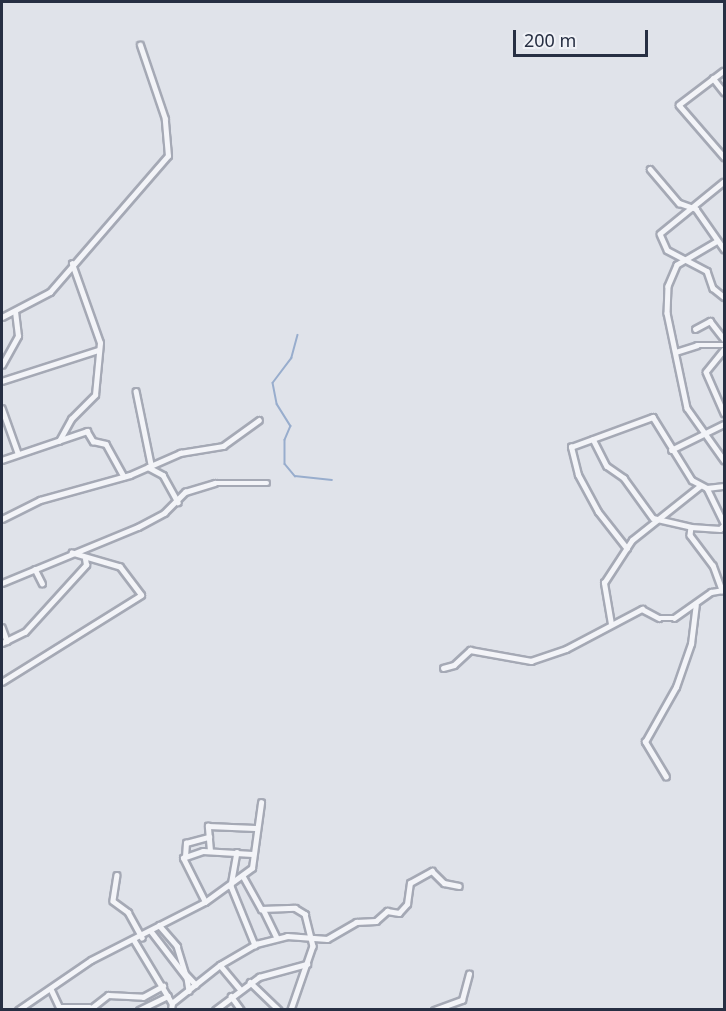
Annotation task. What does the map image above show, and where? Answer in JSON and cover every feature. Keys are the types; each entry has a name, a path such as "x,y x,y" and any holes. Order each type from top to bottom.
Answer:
{"street":[{"path":"2,317 50,292 72,264 128,207 145,178 168,156 165,119 140,45"},
{"path":"724,71 679,105 724,157"},
{"path":"712,78 724,92"},
{"path":"650,169 678,202 692,206 716,242 724,249"},
{"path":"724,183 692,206 660,234 666,249 706,271 713,288 724,297"},
{"path":"716,242 677,265 667,288 667,315 687,408 724,460"},
{"path":"58,441 70,419 95,394 100,337 72,264"},
{"path":"2,365 18,336 15,312"},
{"path":"695,329 710,321 724,339"},
{"path":"676,352 697,345 724,345"},
{"path":"2,381 98,350"},
{"path":"724,350 706,372 724,412"},
{"path":"136,391 149,466 163,475 178,502"},
{"path":"2,408 18,453"},
{"path":"627,549 598,512 569,450 653,417 671,450 700,486 707,488 724,486"},
{"path":"2,519 40,500 124,476 180,453 224,446 259,420"},
{"path":"671,450 724,424"},
{"path":"2,460 87,431 93,441 106,444 124,476"},
{"path":"593,439 607,466 624,478 658,521 720,529 724,524 707,488"},
{"path":"2,583 138,527 178,502 185,492 215,483 267,483"},
{"path":"611,624 602,585 627,549 700,486"},
{"path":"443,668 454,665 469,650 531,661 566,649 645,608 664,618 676,617 696,605 711,592 723,590 713,565 690,535 691,527"},
{"path":"2,682 141,595 120,567 85,559 72,553"},
{"path":"2,627 4,642 25,632 86,565 85,559"},
{"path":"35,569 42,583"},
{"path":"666,777 645,742 676,687 691,644 696,605"},
{"path":"21,1009 91,960 142,937 159,925 205,902 243,876 252,868 255,828 261,803"},
{"path":"210,851 211,825 255,828"},
{"path":"205,902 192,882 185,857 186,843 209,837"},
{"path":"185,857 210,851 252,854"},
{"path":"237,852 231,886 255,945"},
{"path":"172,1003 220,965 255,945 277,938 335,937 342,927 356,922 376,921 387,910 399,913 407,904 410,883 432,871 444,883 459,886"},
{"path":"117,875 113,901 128,912 142,937"},
{"path":"243,876 277,938"},
{"path":"263,909 295,908 305,914 313,946 291,1010"},
{"path":"159,925 177,946 185,973 196,985"},
{"path":"151,931 187,978 189,991"},
{"path":"134,940 172,1003 171,1010"},
{"path":"215,1010 250,982 280,968 308,964"},
{"path":"220,965 240,989"},
{"path":"434,1010 462,1000 469,974"},
{"path":"250,982 279,1010"},
{"path":"51,989 61,1008 91,1008 108,995 143,997 163,986"},
{"path":"140,1010 168,996"},
{"path":"231,996 238,1009"}],"waterway":[{"path":"298,335 292,358 273,383 277,404 291,426 285,440 285,464 295,476 332,480"}]}
